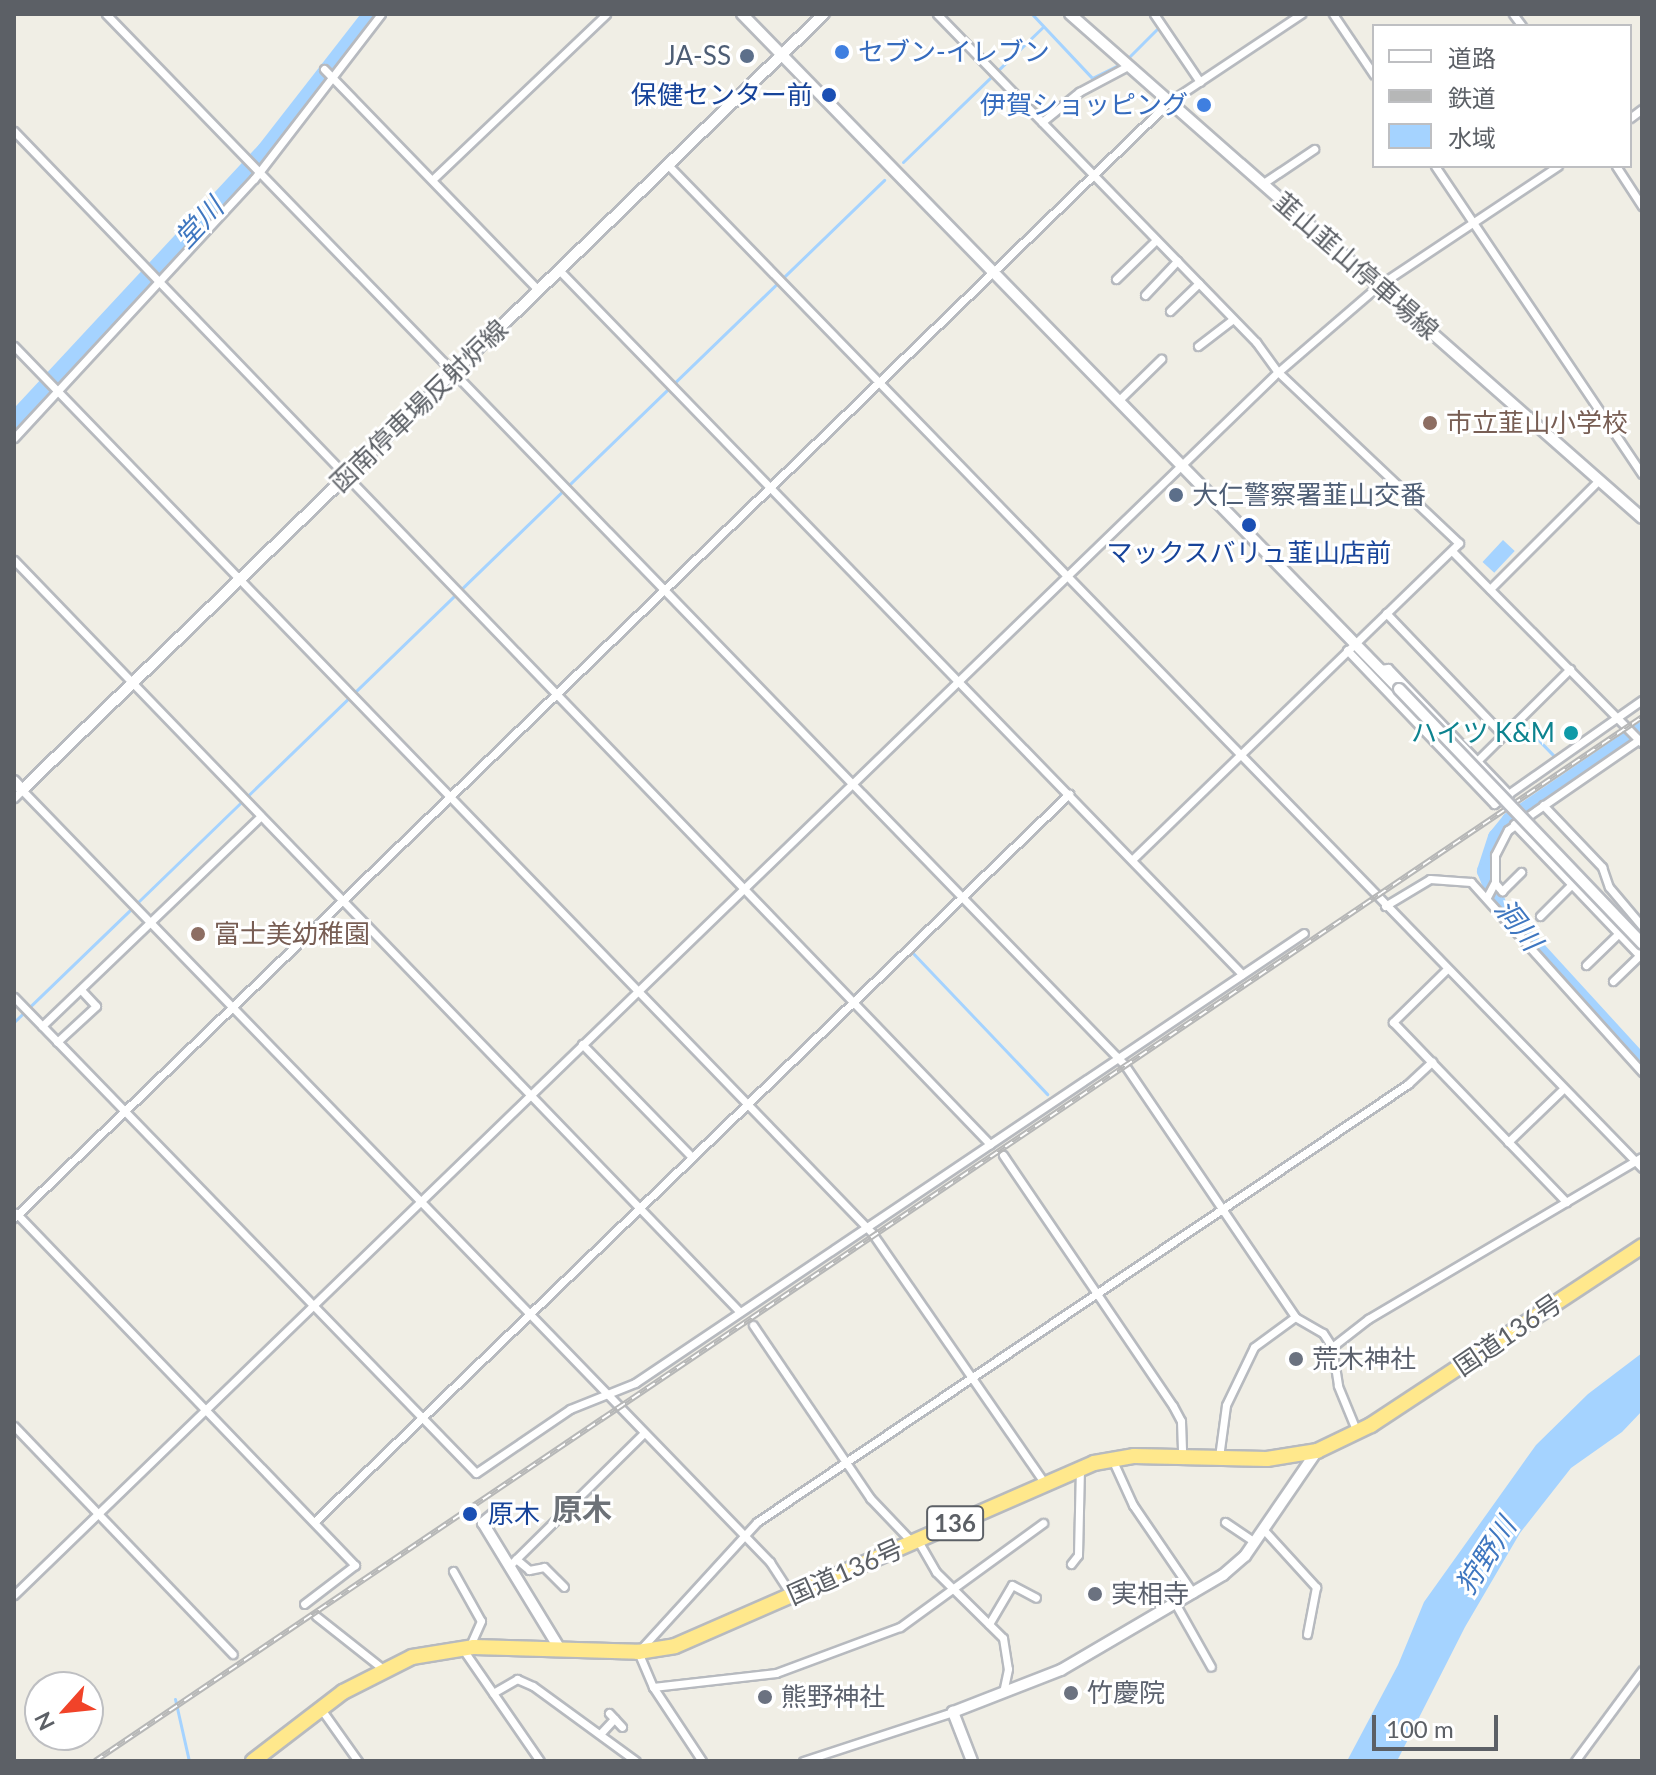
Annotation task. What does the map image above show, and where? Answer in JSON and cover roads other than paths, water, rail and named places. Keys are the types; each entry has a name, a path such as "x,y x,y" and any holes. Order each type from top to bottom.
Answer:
{"highway":[{"name":"国道136号","path":"253,1761 321,1709 383,1669 465,1648 638,1652 693,1641 1080,1467 1112,1459 1182,1456 1278,1458 1317,1451 1357,1434 1642,1246"}],"main road":[{"path":"742,14 994,270 1351,647 1399,689 1642,943"},
{"name":"函南停車場反射炉線","path":"17,790 133,683 824,14"},
{"name":"韮山韮山停車場線","path":"1070,14 1642,518"},
{"path":"972,1761 953,1712 1061,1670 1234,1566 1255,1542 1317,1451"},
{"path":"502,1507 483,1521 513,1562 560,1649"}],"street":[{"path":"106,14 456,369 664,590 1118,1058 1295,1317 1323,1333 1332,1347 1338,1386 1357,1434"},
{"path":"14,438 259,172 381,14"},
{"path":"433,179 606,14"},
{"path":"937,14 1199,283 1278,372 1459,543 1132,860"},
{"path":"1154,14 1200,82"},
{"path":"304,1604 355,1565 15,1215 343,902 1169,102 1301,14"},
{"path":"1333,14 1372,72"},
{"path":"1042,122 1079,92 1128,66"},
{"path":"324,69 538,290"},
{"path":"14,131 990,1144"},
{"path":"1262,184 1314,149"},
{"path":"668,165 1642,1168"},
{"path":"1436,168 1642,474"},
{"path":"14,1595 1278,372 1378,286 1555,168"},
{"path":"1617,168 1642,206"},
{"path":"1116,279 1156,240"},
{"path":"1145,295 1177,261"},
{"path":"559,270 1242,974"},
{"path":"1170,311 1199,283"},
{"path":"1198,346 1233,319"},
{"path":"14,346 866,1227 1044,1482"},
{"path":"1119,400 1161,359"},
{"path":"1490,589 1599,480"},
{"path":"1452,551 1640,740 1514,824 1495,855 1494,885 1487,897"},
{"path":"14,560 740,1312"},
{"path":"1386,613 1503,735"},
{"path":"1351,647 1494,804 1642,700"},
{"path":"1379,669 1388,668 1509,794"},
{"path":"1477,761 1570,669"},
{"path":"17,790 776,1568 792,1596"},
{"path":"314,1522 1069,794"},
{"path":"1543,805 1602,867 1609,887 1642,926"},
{"path":"42,1026 261,816"},
{"path":"1514,824 1641,957 1613,981"},
{"path":"1494,885 1502,891 1521,872"},
{"path":"1385,906 1438,877 1471,882 1642,1072"},
{"path":"1540,916 1572,884"},
{"path":"14,997 476,1473 570,1409 635,1383 1304,933"},
{"path":"1586,965 1619,933"},
{"path":"1447,969 1393,1022 1566,1202"},
{"path":"57,1042 96,1006 81,990"},
{"path":"582,1044 692,1157"},
{"path":"702,1761 653,1687 638,1652 767,1513 1408,1084 1432,1062"},
{"path":"1508,1142 1563,1089"},
{"path":"1003,1155 1178,1414 1182,1456"},
{"path":"1332,1347 1380,1312 1642,1157"},
{"path":"1219,1457 1226,1405 1254,1347 1295,1317"},
{"path":"753,1325 844,1461 915,1541 929,1564 1004,1640 1008,1669 1003,1694"},
{"path":"14,1426 233,1654"},
{"path":"564,1587 544,1567 529,1570 513,1562 644,1433"},
{"path":"1112,1459 1133,1505 1193,1593"},
{"path":"1071,1564 1078,1555 1080,1467"},
{"path":"1225,1522 1255,1542"},
{"path":"653,1687 786,1670 900,1627 1043,1523"},
{"path":"1263,1529 1316,1587 1307,1634"},
{"path":"453,1571 481,1621 465,1648 539,1761"},
{"path":"989,1624 1012,1585 1036,1598"},
{"path":"1175,1603 1211,1667"},
{"path":"316,1616 383,1669"},
{"path":"1575,1761 1642,1670"},
{"path":"493,1693 517,1679 636,1761"},
{"path":"321,1709 358,1761"},
{"path":"803,1761 953,1712"},
{"path":"600,1734 612,1716 622,1727"}],"water":[{"path":"1503,540 1515,551 1494,573 1483,562"},
{"name":"狩野川","path":"1642,1353 1642,1411 1622,1432 1571,1468 1520,1533 1465,1627 1397,1761 1347,1761 1398,1665 1424,1602 1536,1445 1588,1394"}],"waterway":[{"name":"堂川","path":"14,420 265,150 371,14"},
{"path":"1032,14 1092,78 1121,64"},
{"path":"903,162 1043,27"},
{"path":"1127,59 1157,29"},
{"path":"139,901 884,180"},
{"path":"1521,722 1555,757"},
{"name":"洞川","path":"1642,730 1510,820 1496,837 1485,871 1500,908 1642,1063"},
{"path":"14,1022 132,908"},
{"path":"910,950 1047,1094"},
{"path":"175,1699 189,1761"}],"railway":[{"path":"95,1761 1642,717"}],"place":[{"name":"セブン-イレブン","path":"842,52"},
{"name":"JA-SS","path":"747,56"},
{"name":"保健センター前","path":"829,95"},
{"name":"伊賀ショッピング","path":"1204,105"},
{"name":"市立韮山小学校","path":"1430,423"},
{"name":"大仁警察署韮山交番","path":"1176,495"},
{"name":"マックスバリュ韮山店前","path":"1249,525"},
{"name":"ハイツ K&M","path":"1571,733"},
{"name":"富士美幼稚園","path":"198,934"},
{"name":"荒木神社","path":"1296,1359"},
{"name":"原木","path":"470,1514"},
{"name":"実相寺","path":"1095,1594"},
{"name":"竹慶院","path":"1071,1693"},
{"name":"熊野神社","path":"765,1697"}],"district":[{"name":"原木","path":"582,1508"}]}
